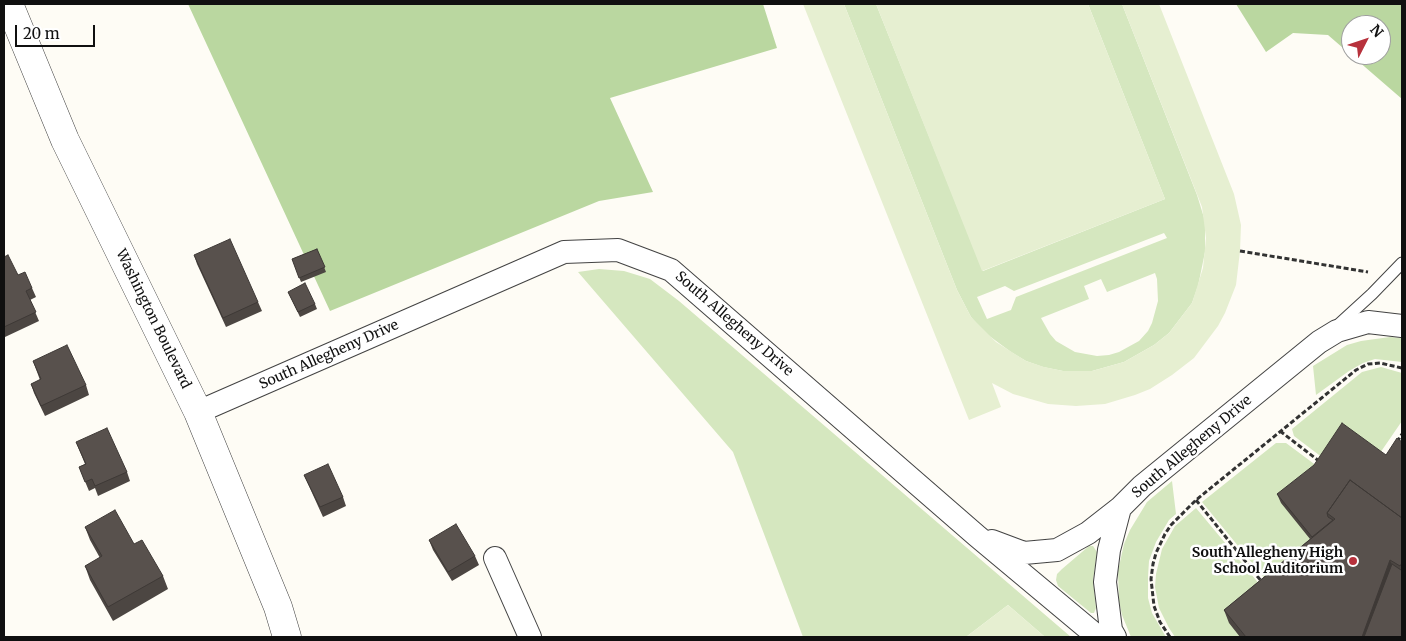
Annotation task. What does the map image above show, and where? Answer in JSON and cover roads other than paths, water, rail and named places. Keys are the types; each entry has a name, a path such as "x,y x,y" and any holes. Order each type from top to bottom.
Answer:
{"street":[{"name":"Washington Boulevard","path":"9,4 65,140 198,412 274,598 287,637"},
{"name":"South Allegheny Drive","path":"198,412 564,252 618,250 672,270 977,536 1098,637"},
{"name":"South Allegheny Drive","path":"977,536 1024,553 1057,550 1088,533 1120,508 1142,486 1319,342 1337,331 1368,322 1402,326"},
{"path":"1115,637 1111,630 1105,582 1109,550 1120,508"},
{"path":"495,558 530,637"}],"lane":[{"path":"1319,342 1372,294 1402,263"}],"place":[{"name":"South Allegheny High School Auditorium","path":"1353,561"}]}
